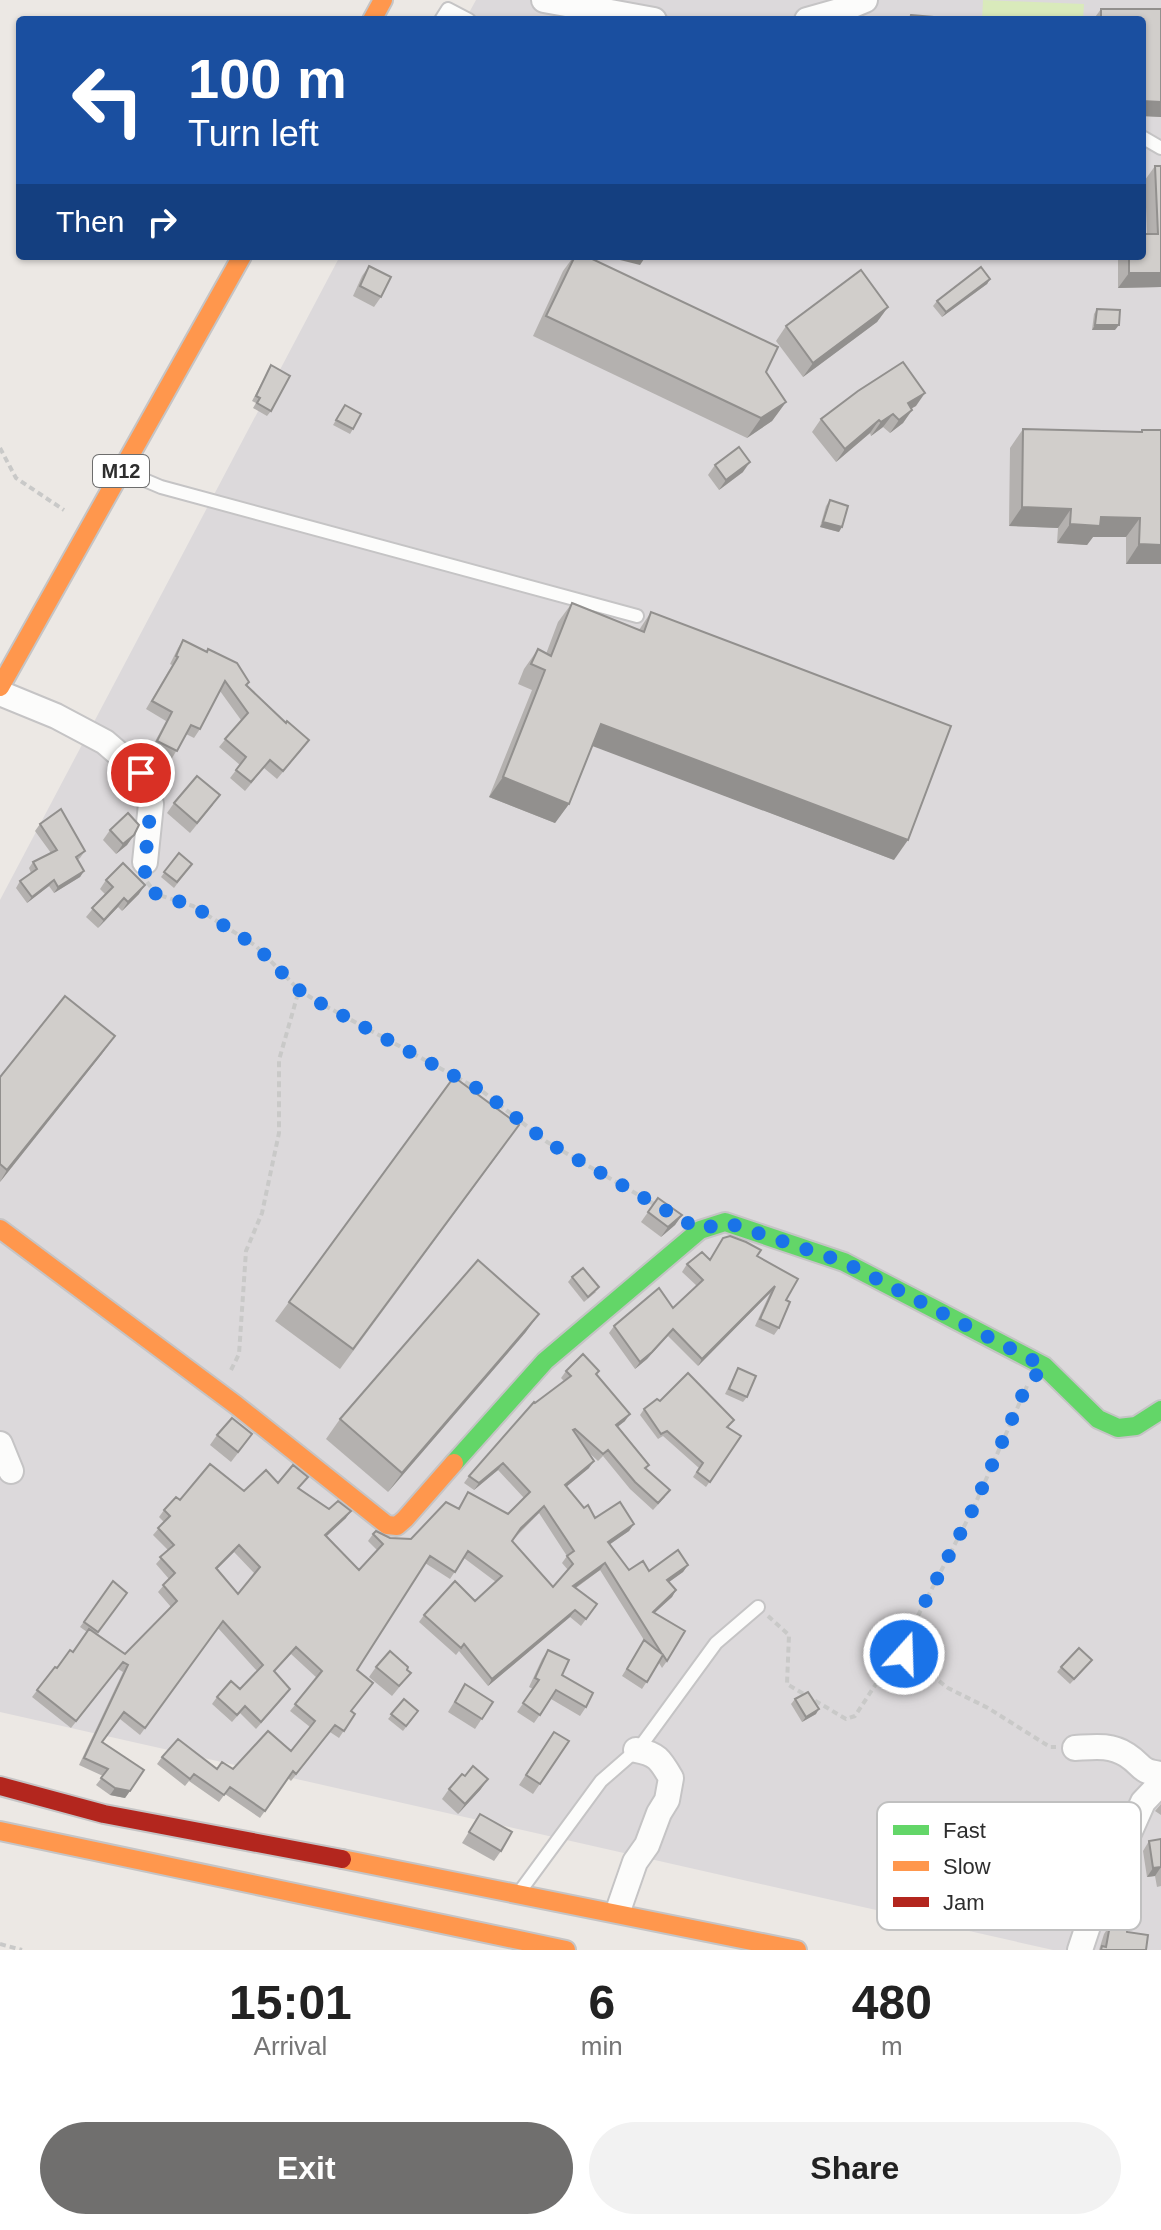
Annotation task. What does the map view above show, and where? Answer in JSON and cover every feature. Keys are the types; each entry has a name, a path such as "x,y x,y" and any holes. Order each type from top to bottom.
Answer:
{"main road":[{"name":"M12","path":"0,690 240,260"},
{"path":"0,1229 236,1405 387,1525 397,1526 405,1519 545,1361 700,1230 725,1222 844,1262 1044,1366 1098,1419 1118,1428 1136,1426 1161,1410"},
{"path":"0,1786 104,1814 797,1950"},
{"path":"0,1831 566,1950"}],"street":[{"path":"544,0 632,16"},
{"path":"821,16 865,0"},
{"path":"0,690 105,742 141,773 151,804 145,862"},
{"path":"0,1444 11,1471"},
{"path":"1075,1748 1105,1746 1127,1755 1145,1772 1161,1774"},
{"path":"620,1905 635,1862 647,1845 667,1800 671,1778 653,1753 636,1750"},
{"path":"1141,1806 1161,1783"},
{"path":"1080,1950 1087,1930"}],"lane":[{"path":"444,16 448,9 461,16"},
{"path":"122,470 161,487 637,616"},
{"path":"519,1893 601,1781 636,1750 716,1643 758,1607"}],"path":[{"path":"0,448 16,478 90,526"},
{"path":"145,862 145,880 156,894 193,906 256,946 299,990 482,1091 547,1142 662,1208"},
{"path":"236,1405 230,1369 239,1354 246,1251 262,1213 279,1133 279,1060 299,990"},
{"path":"758,1607 789,1635 787,1684 846,1719 855,1716 889,1664 904,1654 908,1635 973,1509 1026,1387 1044,1366"},
{"path":"904,1654 948,1688 988,1708 1050,1747 1075,1748"},
{"path":"0,1944 22,1950"}],"shaded area":[{"path":"476,0 1161,0 1161,1950 1053,1950 965,1930 1141,1930 1141,1802 877,1802 877,1910 0,1712 0,900 338,260 1146,260 1146,16 467,16"}],"green space":[{"path":"983,0 1084,4 1083,16 982,16"}],"building":[{"path":"1101,9 1161,9 1161,102 1146,101 1146,16 1101,16"},
{"path":"1155,166 1161,166 1161,273 1129,273 1129,260 1146,260 1146,234 1158,234"},
{"path":"573,260 594,260 778,347 766,372 786,402 761,418 546,316"},
{"path":"369,266 391,277 381,297 360,286"},
{"path":"981,267 990,279 946,312 937,301"},
{"path":"861,270 888,307 813,363 786,326"},
{"path":"1097,309 1120,310 1119,325 1095,325"},
{"path":"903,362 925,393 908,403 912,410 899,420 893,414 881,422 879,420 845,449 821,419"},
{"path":"271,365 290,376 271,411 257,403 260,398 256,396"},
{"path":"345,405 361,414 353,429 336,420"},
{"path":"1023,429 1161,430 1161,545 1139,544 1140,518 1101,517 1100,526 1070,524 1071,509 1022,507"},
{"path":"739,447 750,462 726,480 715,465"},
{"path":"830,500 848,506 842,527 823,522"},
{"path":"572,603 644,632 651,612 951,726 908,840 601,724 569,804 503,777 545,670 531,664 538,649 551,656"},
{"path":"183,640 237,663 249,682 246,685 309,740 283,771 270,760 251,782 236,770 246,757 225,739 248,713 225,681 200,729 191,725 177,751 157,741 172,712 152,701 178,657"},
{"path":"197,776 220,795 197,823 174,803"},
{"path":"61,809 85,851 76,857 84,871 58,887 54,880 32,897 20,881 37,869 33,862 57,850 40,824"},
{"path":"128,813 139,825 134,835 123,844 110,830"},
{"path":"179,853 192,864 177,882 164,872"},
{"path":"123,863 145,885 128,902 124,898 104,920 92,908 113,887 106,880"},
{"path":"65,996 115,1036 7,1170 0,1164 0,1077"},
{"path":"454,1077 519,1125 353,1349 289,1302"},
{"path":"658,1198 682,1215 668,1227 648,1212"},
{"path":"730,1236 761,1250 757,1256 798,1279 786,1300 790,1302 779,1328 760,1319 775,1286 702,1359 673,1329 640,1362 614,1326 659,1288 673,1308 703,1280 687,1264 702,1252 710,1260 723,1238"},
{"path":"478,1260 539,1314 402,1473 340,1419"},
{"path":"583,1268 599,1287 588,1297 572,1277"},
{"path":"583,1354 599,1371 596,1374 630,1414 616,1425 649,1465 645,1468 670,1490 658,1503 608,1450 603,1454 573,1430 594,1461 565,1485 584,1508 588,1505 595,1518 620,1502 634,1524 608,1542 629,1570 643,1561 649,1571 678,1550 688,1565 667,1580 676,1590 653,1612 685,1631 667,1661 663,1655 647,1682 627,1669 644,1640 662,1654 605,1563 573,1586 597,1604 586,1619 575,1610 492,1679 464,1644 461,1648 424,1615 455,1581 475,1601 502,1576 468,1551 455,1572 430,1556 357,1670 373,1683 351,1711 355,1714 344,1731 335,1725 296,1774 293,1771 265,1811 230,1787 224,1795 194,1774 190,1779 162,1757 178,1739 217,1769 222,1762 233,1769 268,1731 291,1751 315,1721 295,1704 322,1671 296,1647 274,1671 290,1689 261,1722 245,1706 237,1715 217,1697 231,1681 240,1689 263,1665 223,1621 145,1728 124,1712 102,1742 144,1770 130,1791 115,1788 101,1778 108,1769 84,1758 128,1665 123,1662 76,1721 37,1690 70,1650 73,1652 89,1629 125,1654 177,1601 163,1585 175,1573 160,1557 174,1545 158,1528 170,1516 164,1510 176,1497 180,1500 210,1464 244,1491 266,1470 278,1483 293,1465 308,1477 298,1488 329,1509 338,1501 351,1511 325,1535 359,1570 383,1544 373,1534 376,1531 390,1538 411,1539 446,1502 459,1509 468,1492 508,1514 530,1492 503,1463 479,1483 469,1476 534,1402 571,1376 566,1371","holes":["544,1506 574,1551 567,1556 573,1564 553,1587 512,1541","239,1545 260,1567 238,1594 216,1568"]},
{"path":"738,1368 756,1376 747,1397 729,1389"},
{"path":"688,1373 734,1420 727,1427 741,1436 710,1482 697,1472 703,1463 667,1431 661,1434 644,1409 657,1399 660,1401"},
{"path":"232,1418 252,1434 238,1452 217,1435"},
{"path":"113,1581 127,1593 98,1632 84,1622"},
{"path":"1079,1648 1092,1660 1074,1679 1061,1667"},
{"path":"548,1650 569,1660 562,1675 593,1693 586,1707 556,1690 540,1715 523,1703 539,1680 535,1678"},
{"path":"390,1651 411,1673 399,1686 376,1667"},
{"path":"465,1684 493,1702 482,1719 455,1702"},
{"path":"808,1692 819,1709 806,1717 795,1699"},
{"path":"404,1699 418,1711 406,1726 391,1714"},
{"path":"554,1732 569,1741 540,1784 526,1775"},
{"path":"473,1766 488,1779 465,1804 449,1789"},
{"path":"480,1814 512,1832 501,1851 469,1832"},
{"path":"1161,1839 1161,1867 1153,1868 1149,1841"},
{"path":"1109,1930 1148,1935 1146,1950 1101,1950 1102,1946 1106,1947"}],"traffic: fast":[{"path":"454,1463 545,1361 700,1230 725,1222 844,1262 1044,1366 1098,1419 1118,1428 1136,1426 1161,1410"}],"traffic: slow":[{"path":"374,16 383,0"},
{"path":"0,687 240,260"},
{"path":"0,1229 236,1405 387,1525 397,1526 405,1519 454,1463"},
{"path":"0,1831 566,1950"},
{"path":"342,1859 797,1950"}],"traffic: jam":[{"path":"0,1786 104,1814 342,1859"}],"route":[{"path":"141,773 151,804 145,880 156,894 193,906 256,946 299,990 482,1091 547,1142 700,1230 725,1222 844,1262 1044,1366 1026,1387 973,1509 908,1635 904,1654"}]}
